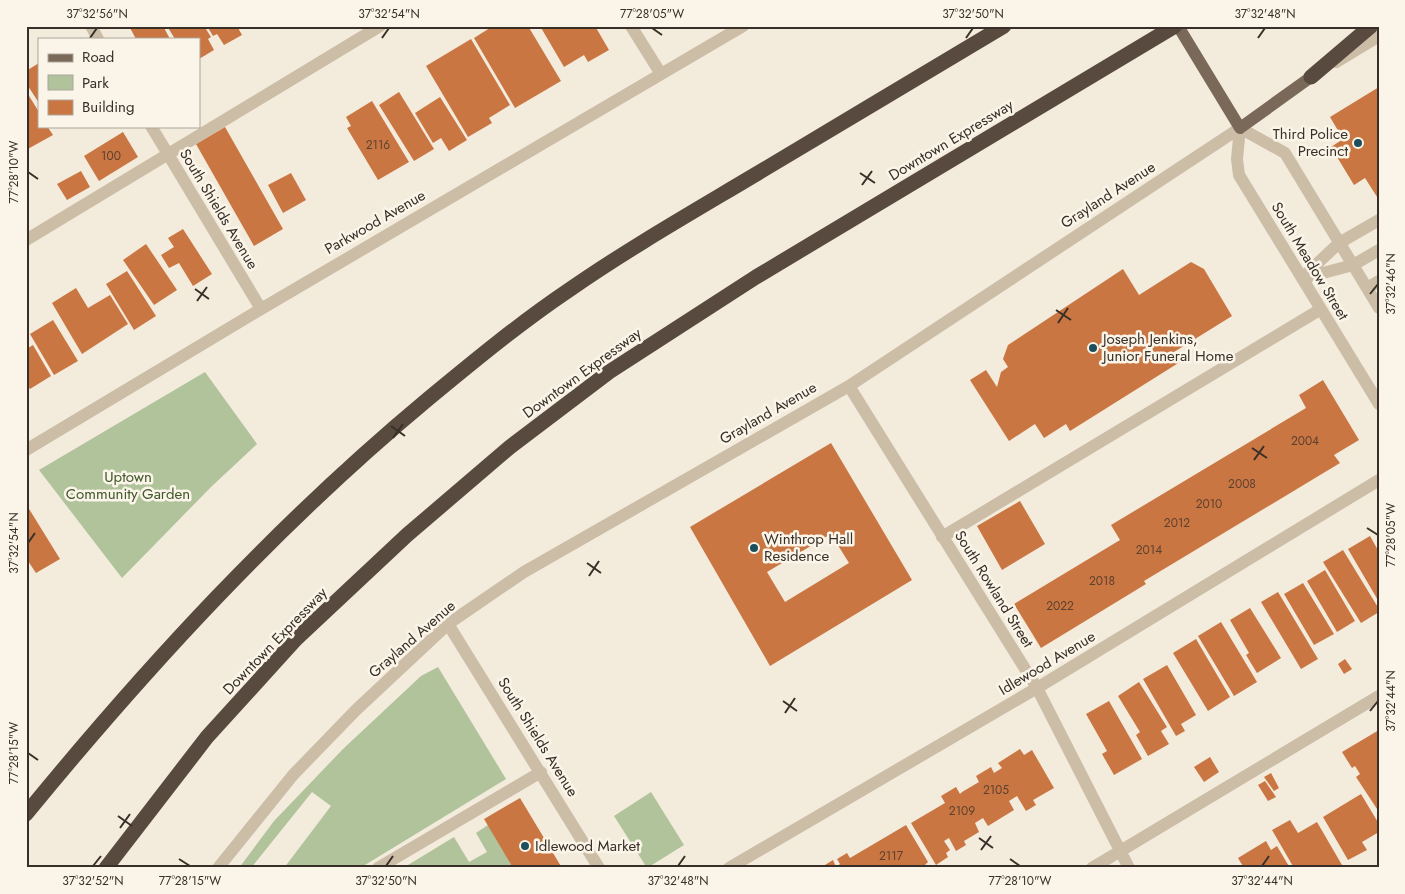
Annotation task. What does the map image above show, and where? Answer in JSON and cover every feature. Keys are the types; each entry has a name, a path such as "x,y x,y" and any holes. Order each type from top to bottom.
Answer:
{"highway":[{"path":"26,799 99,724 187,626 291,520 396,426 474,360 569,290 673,224 1004,26"},
{"name":"Downtown Expressway","path":"106,868 207,737 296,639 407,535 510,447 609,372 756,277 1177,26"},
{"path":"1310,77 1371,26"},
{"path":"26,814 99,724"}],"main road":[{"path":"1177,26 1240,128"},
{"name":"Grayland Avenue","path":"1240,128 1310,77"}],"street":[{"path":"91,26 97,38"},
{"path":"26,240 380,26"},
{"path":"631,26 661,74"},
{"name":"Parkwood Avenue","path":"26,450 260,308 743,26"},
{"name":"Grayland Avenue","path":"1310,77 1379,36"},
{"name":"South Shields Avenue","path":"152,128 260,308"},
{"path":"1240,128 1285,153 1379,308"},
{"name":"Grayland Avenue","path":"218,868 293,775 356,710 448,624 524,572 849,386 1240,128"},
{"name":"South Meadow Street","path":"1240,128 1237,159 1239,175 1379,404"},
{"path":"1302,278 1340,243 1379,220"},
{"path":"1302,278 1353,265 1379,250"},
{"path":"1367,288 1379,281"},
{"path":"942,538 1321,309"},
{"name":"South Rowland Street","path":"849,386 1037,688 1119,852 1129,868"},
{"name":"Idlewood Avenue","path":"729,868 1037,688 1379,480"},
{"name":"South Shields Avenue","path":"448,624 599,868"},
{"path":"1092,868 1379,696"},
{"path":"378,868 541,772"}],"green space":[{"name":"Uptown Community Garden","path":"205,372 257,444 211,487 122,578 39,470"},
{"path":"438,667 506,779 360,868 284,868 331,806 312,792 251,868 239,868 274,821 343,749 421,676"},
{"path":"651,792 684,845 647,868 614,816"},
{"path":"488,825 513,868 403,868 454,837 469,862 487,852 476,833"}],"building":[{"path":"129,26 163,26 169,38 135,38"},
{"path":"167,26 204,26 211,37 208,39 214,50 200,58 200,38 174,38"},
{"path":"207,26 237,26 242,35 224,45 217,34 213,36"},
{"path":"493,26 528,26 561,81 515,108 474,38"},
{"path":"540,26 595,26 609,50 588,62 584,55 564,67"},
{"path":"471,39 510,105 489,118 492,123 468,137 426,66"},
{"path":"38,64 38,101 26,83 26,71"},
{"name":"Third Police Precinct","path":"1379,87 1379,200 1365,178 1354,185 1331,147 1343,139 1330,117"},
{"path":"26,91 38,110 38,128 48,128 53,135 26,150"},
{"path":"399,92 434,149 414,161 379,105"},
{"path":"440,97 467,140 449,151 441,138 433,143 415,113"},
{"path":"372,101 409,162 378,180 347,128 351,126 346,117"},
{"path":"225,127 283,229 254,246 196,144"},
{"path":"123,132 138,157 99,181 84,156"},
{"path":"81,171 90,187 67,200 57,184"},
{"path":"291,173 306,200 283,213 268,185"},
{"path":"183,229 212,274 193,286 179,263 169,268 161,255 174,247 168,238"},
{"path":"146,244 177,290 154,305 123,260"},
{"name":"Joseph Jenkins, Junior Funeral Home","path":"1191,262 1204,269 1232,316 1174,352 1180,362 1070,431 1066,424 1044,438 1035,424 1009,441 970,380 986,370 997,387 1001,372 1008,367 1003,359 1008,345 1123,269 1139,295"},
{"path":"127,271 156,316 134,330 106,284"},
{"path":"76,288 88,308 110,295 128,324 82,354 52,303"},
{"path":"53,320 78,361 54,375 30,334"},
{"path":"33,345 51,376 30,389 26,384 26,346 28,348"},
{"path":"1323,380 1359,440 1334,455 1340,463 1144,581 1146,584 1041,648 1014,604 1120,540 1111,525 1306,408 1299,395"},
{"name":"Winthrop Hall Residence","path":"831,443 912,580 770,666 690,527","holes":["831,534 849,563 785,602 767,572"]},
{"path":"1020,501 1045,544 1002,570 977,526"},
{"path":"26,504 60,559 36,573 26,558"},
{"path":"1370,536 1379,552 1379,602 1348,549"},
{"path":"1343,550 1379,609 1379,612 1361,623 1323,562"},
{"path":"1325,570 1355,621 1337,632 1307,581"},
{"path":"1303,583 1334,634 1314,645 1284,594"},
{"path":"1278,592 1318,659 1301,669 1261,602"},
{"path":"1250,608 1281,658 1257,673 1246,655 1249,653 1230,620"},
{"path":"1221,622 1257,682 1234,696 1198,636"},
{"path":"1196,639 1230,697 1208,711 1173,653"},
{"path":"1345,659 1352,669 1344,674 1338,664"},
{"path":"1167,665 1196,715 1181,724 1185,731 1176,736 1143,679"},
{"path":"1139,682 1167,727 1161,731 1169,744 1148,756 1136,735 1140,732 1118,696"},
{"path":"1109,701 1142,759 1114,775 1102,754 1107,751 1086,714"},
{"path":"1379,730 1379,812 1356,777 1360,774 1355,766 1352,768 1342,752"},
{"path":"1020,749 1024,755 1032,750 1054,788 1033,800 1036,805 1026,811 1017,796 1009,801 1014,810 988,826 983,818 975,823 979,832 964,841 966,845 956,851 949,838 944,841 950,850 946,853 948,857 936,865 911,823 945,803 941,796 956,787 960,794 979,782 976,776 991,767 994,773 1002,768 998,763"},
{"path":"1210,757 1219,772 1204,782 1194,767"},
{"path":"1271,773 1279,788 1274,791 1264,777"},
{"path":"1265,781 1276,797 1268,801 1258,785"},
{"path":"1361,794 1379,824 1379,832 1362,842 1367,850 1348,860 1323,817"},
{"name":"Idlewood Market","path":"520,798 562,868 513,868 484,819"},
{"path":"1290,820 1298,833 1317,822 1342,865 1337,868 1294,868 1272,830"},
{"path":"906,825 928,862 924,866 925,868 820,868 833,860 836,867 840,864 837,859 847,853 850,858"},
{"path":"1266,841 1271,850 1277,846 1290,868 1244,868 1238,858"}],"place":[{"name":"Third Police Precinct","path":"1358,143"},
{"name":"Joseph Jenkins, Junior Funeral Home","path":"1093,348"},
{"name":"Winthrop Hall Residence","path":"754,548"},
{"name":"Idlewood Market","path":"525,846"}]}
